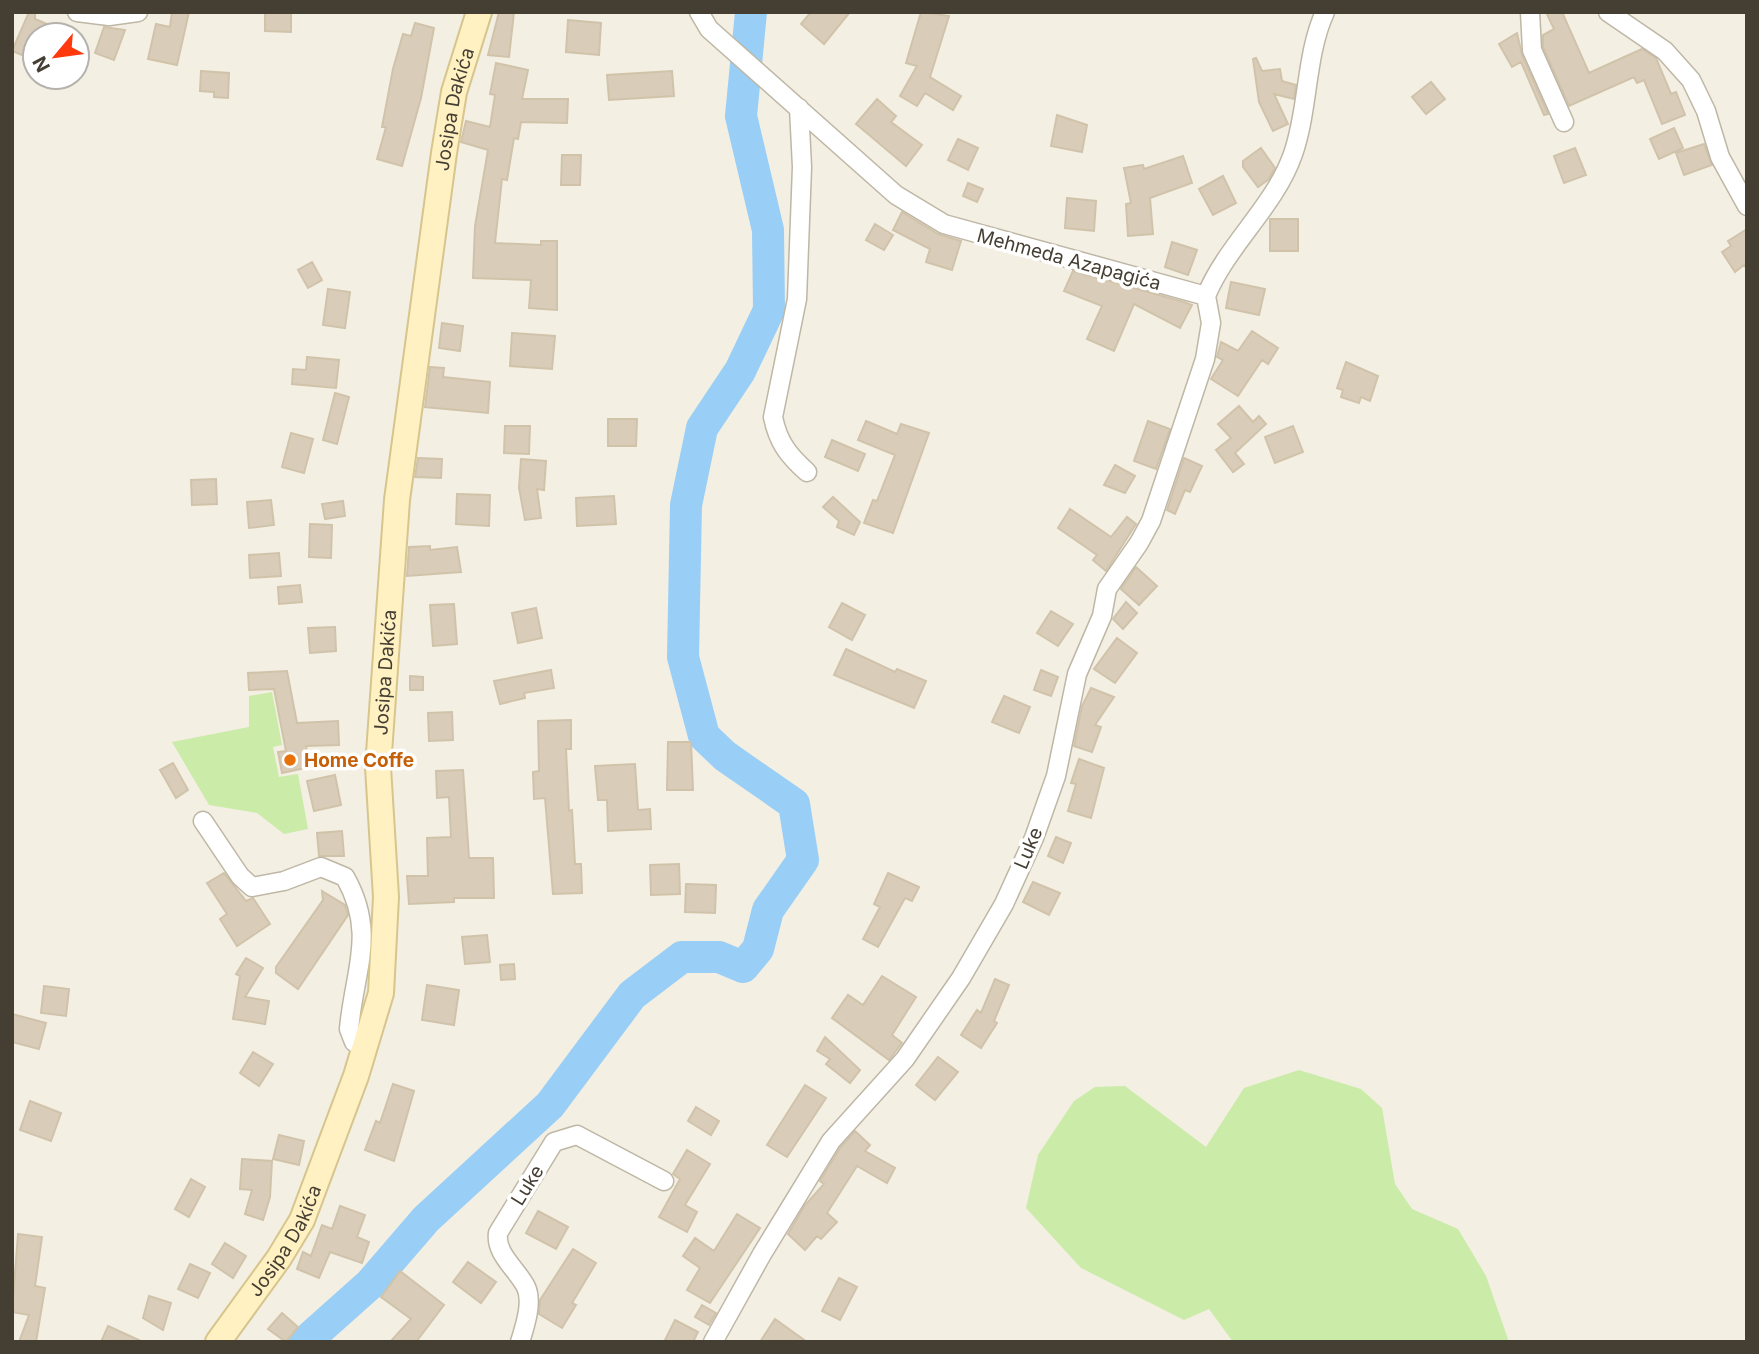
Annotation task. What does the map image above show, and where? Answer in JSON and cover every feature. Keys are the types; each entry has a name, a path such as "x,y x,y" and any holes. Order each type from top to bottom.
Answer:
{"main road":[{"name":"Josipa Dakića","path":"218,1342 279,1258 302,1220 364,1049 381,993 386,897 378,767 397,500 454,92 479,12"}],"street":[{"path":"77,12 109,16 138,12"},
{"name":"Mehmeda Azapagića","path":"699,12 709,29 896,195 944,224 1206,296"},
{"path":"1206,296 1293,156 1304,115 1318,28 1325,12"},
{"path":"1530,12 1532,50 1564,122"},
{"path":"1608,12 1665,51 1691,80 1706,111 1720,157 1747,206"},
{"path":"799,108 802,167 797,299 774,417 777,433 787,454 807,472"},
{"name":"Luke","path":"713,1342 762,1254 831,1141 905,1059 961,978 1004,904 1034,838 1056,776 1077,674 1102,616 1107,589 1150,521 1201,371 1211,323 1206,296"},
{"path":"203,821 240,876 252,887 284,881 321,867 345,877 362,915 364,939 349,1030 354,1042 364,1049"},
{"name":"Luke","path":"520,1342 529,1305 527,1288 499,1248 498,1233 554,1142 577,1135 664,1181"}],"green space":[{"path":"272,692 282,745 273,747 279,777 298,774 308,829 284,834 257,813 209,805 172,742 249,727 249,696"},
{"path":"1299,1070 1361,1089 1382,1108 1395,1184 1412,1209 1458,1229 1486,1276 1509,1342 1233,1342 1209,1309 1184,1320 1081,1268 1026,1208 1038,1155 1074,1101 1095,1087 1125,1086 1206,1147 1244,1088"}],"building":[{"path":"29,12 35,12 35,19 40,21 25,21"},
{"path":"172,12 189,12 177,65 148,59 156,24 170,27"},
{"path":"265,12 291,12 291,32 265,31"},
{"path":"499,12 514,12 509,57 488,55"},
{"path":"811,12 850,12 824,44 801,24"},
{"path":"921,12 949,16 930,77 961,96 953,110 925,93 917,106 900,96 917,66 906,63"},
{"path":"1546,12 1562,12 1589,73 1642,49 1656,58 1671,94 1676,92 1685,115 1662,124 1644,80 1637,83 1634,77 1569,106 1543,47 1543,35 1554,29"},
{"path":"568,20 601,23 599,55 566,52"},
{"path":"415,23 434,28 421,98 402,166 377,159 386,127 382,127 393,69 403,34 411,36"},
{"path":"104,27 125,30 114,60 95,53"},
{"path":"21,30 21,55 12,51"},
{"path":"1517,33 1522,55 1548,114 1544,115 1521,62 1512,67 1499,44"},
{"path":"1256,58 1262,71 1280,69 1282,81 1296,85 1294,99 1274,94 1288,124 1273,131 1259,102 1253,59"},
{"path":"496,63 528,70 522,99 568,99 567,123 521,122 518,139 514,138 507,180 502,179 495,243 541,245 541,241 557,241 557,310 529,308 531,280 473,278 475,226 488,150 461,142 466,121 490,127 495,95 490,94"},
{"path":"201,71 229,73 228,98 214,97 214,92 200,91"},
{"path":"672,71 674,96 609,100 607,75"},
{"path":"1431,82 1445,99 1426,114 1412,97"},
{"path":"877,99 896,116 891,122 922,145 906,166 856,124"},
{"path":"1057,115 1087,125 1082,152 1051,146"},
{"path":"1674,128 1683,148 1659,159 1650,139"},
{"path":"958,139 978,148 968,170 948,160"},
{"path":"1704,144 1712,165 1684,175 1676,153"},
{"path":"1261,148 1275,168 1269,179 1258,187 1243,167 1243,161"},
{"path":"1575,148 1586,175 1564,183 1554,156"},
{"path":"562,155 581,155 580,185 561,185"},
{"path":"1183,156 1192,183 1150,198 1153,234 1128,236 1126,204 1131,203 1124,168 1143,165 1144,169"},
{"path":"1223,176 1236,203 1213,215 1199,189"},
{"path":"968,183 983,189 977,202 963,196"},
{"path":"1067,198 1096,201 1094,231 1065,228"},
{"path":"902,212 938,234 961,241 952,270 926,262 930,249 893,230"},
{"path":"1270,219 1298,219 1298,251 1270,251"},
{"path":"875,224 893,235 884,250 866,240"},
{"path":"1747,229 1747,269 1744,265 1735,272 1722,252 1731,246 1728,241"},
{"path":"1172,242 1197,250 1188,275 1165,267"},
{"path":"312,262 322,280 308,288 298,270"},
{"path":"1073,271 1192,305 1180,328 1134,304 1114,351 1087,339 1102,306 1064,291"},
{"path":"1231,282 1265,289 1259,315 1226,308"},
{"path":"328,289 350,292 345,328 323,325"},
{"path":"442,323 463,326 460,351 439,348"},
{"path":"1252,331 1278,348 1268,364 1262,360 1238,396 1211,379 1223,360 1217,357 1221,342 1238,351"},
{"path":"512,333 555,336 552,369 510,366"},
{"path":"307,357 339,360 336,388 292,384 293,369 306,370"},
{"path":"1346,362 1378,376 1370,401 1361,397 1359,403 1341,397 1343,390 1337,388"},
{"path":"430,367 444,368 443,377 490,382 488,413 425,407"},
{"path":"335,393 349,397 337,444 323,440"},
{"path":"1239,406 1253,422 1259,416 1266,424 1235,453 1244,464 1233,472 1216,450 1231,438 1218,424"},
{"path":"608,419 637,419 636,446 608,446"},
{"path":"866,421 897,434 901,424 929,433 893,533 864,523 873,500 877,501 895,455 858,440"},
{"path":"1148,421 1170,429 1156,469 1134,461"},
{"path":"505,426 530,426 529,454 504,453"},
{"path":"1293,426 1303,452 1275,463 1265,437"},
{"path":"291,433 313,439 304,473 282,467"},
{"path":"832,440 865,454 858,471 825,457"},
{"path":"418,458 442,459 441,478 415,477"},
{"path":"1184,458 1202,466 1190,492 1185,490 1175,514 1167,510"},
{"path":"521,459 546,461 544,490 537,489 541,518 525,520 519,488"},
{"path":"1115,465 1135,476 1125,493 1104,485"},
{"path":"216,479 217,504 192,505 191,480"},
{"path":"457,494 490,495 489,526 456,524"},
{"path":"614,496 616,524 577,526 576,498"},
{"path":"833,497 860,522 854,535 837,527 839,521 823,507"},
{"path":"271,500 274,525 249,528 247,502"},
{"path":"343,501 345,516 325,519 322,504"},
{"path":"1070,509 1111,537 1127,517 1136,524 1106,571 1093,560 1097,555 1058,528"},
{"path":"310,524 332,525 331,558 309,557"},
{"path":"430,546 430,550 457,547 461,572 407,576 409,547"},
{"path":"279,553 281,576 250,578 249,555"},
{"path":"1136,567 1157,586 1139,605 1121,589"},
{"path":"300,585 302,602 279,604 278,587"},
{"path":"1126,602 1137,613 1123,629 1113,619"},
{"path":"842,603 865,615 852,640 829,627"},
{"path":"454,604 457,644 433,646 430,605"},
{"path":"536,608 542,638 518,643 512,613"},
{"path":"1051,611 1073,624 1058,646 1037,633"},
{"path":"335,627 336,651 310,653 308,628"},
{"path":"1117,638 1137,653 1115,683 1094,669"},
{"path":"846,649 895,672 897,669 926,681 914,708 834,675"},
{"path":"551,670 554,688 524,693 525,698 500,704 494,681"},
{"path":"1041,670 1058,677 1051,696 1034,690"},
{"path":"287,671 297,723 338,721 339,745 306,746 310,767 282,773 278,752 286,751 274,689 249,690 248,673"},
{"path":"410,676 423,677 423,690 410,690"},
{"path":"1091,688 1114,697 1095,725 1101,727 1092,752 1074,746 1082,706"},
{"path":"1004,696 1030,707 1019,733 992,722"},
{"path":"452,712 453,740 429,741 428,713"},
{"path":"571,720 571,749 566,749 569,811 572,810 575,864 581,864 582,893 553,894 545,798 534,799 533,772 539,771 538,721"},
{"path":"668,742 691,742 693,790 667,790"},
{"path":"1079,759 1104,768 1091,818 1068,811 1076,784 1071,783"},
{"path":"173,763 188,790 176,798 160,770"},
{"path":"635,764 638,810 650,809 651,829 608,831 607,800 598,800 595,766"},
{"path":"463,770 469,858 493,858 494,898 454,898 454,902 409,904 407,876 428,876 427,838 451,837 449,797 437,798 436,771"},
{"path":"335,775 341,805 314,811 307,781"},
{"path":"342,831 344,856 319,856 317,833"},
{"path":"1056,837 1071,843 1063,863 1048,856"},
{"path":"679,864 680,894 651,895 650,865"},
{"path":"224,873 246,901 253,898 270,924 237,946 220,919 227,914 207,883"},
{"path":"888,873 919,887 912,901 905,898 878,947 863,939 880,907 874,904"},
{"path":"1033,882 1060,893 1049,915 1023,902"},
{"path":"686,884 716,885 715,913 685,912"},
{"path":"322,891 345,905 348,915 298,989 276,973 276,967 323,900"},
{"path":"487,935 490,962 465,964 462,937"},
{"path":"246,958 263,968 245,997 269,1001 265,1024 233,1019 240,976 236,974"},
{"path":"514,964 515,979 501,980 500,965"},
{"path":"882,976 916,997 892,1035 902,1043 889,1060 832,1018 848,995 863,1005"},
{"path":"995,979 1009,985 994,1021 997,1023 981,1048 961,1035 977,1010 981,1013"},
{"path":"427,985 459,990 454,1025 422,1020"},
{"path":"44,986 69,989 66,1016 41,1013"},
{"path":"12,1014 46,1023 39,1049 12,1042"},
{"path":"825,1037 860,1070 850,1083 826,1064 830,1059 817,1051"},
{"path":"253,1052 273,1064 259,1086 240,1073"},
{"path":"938,1057 958,1072 935,1100 916,1085"},
{"path":"393,1084 414,1091 394,1161 365,1150 376,1121 380,1123"},
{"path":"805,1085 826,1098 787,1157 767,1145"},
{"path":"30,1101 61,1113 51,1141 20,1130"},
{"path":"696,1107 719,1121 711,1135 688,1121"},
{"path":"855,1131 870,1145 865,1151 895,1168 887,1183 857,1166 827,1213 837,1222 821,1239 817,1236 805,1250 788,1234 805,1205 824,1184 820,1181 840,1148"},
{"path":"279,1135 304,1141 299,1165 273,1159"},
{"path":"687,1150 710,1164 685,1205 697,1212 687,1232 659,1217 680,1179 673,1174"},
{"path":"242,1159 272,1161 270,1197 263,1220 245,1214 252,1190 240,1189"},
{"path":"191,1179 205,1187 189,1217 175,1209"},
{"path":"340,1206 365,1215 357,1237 369,1242 362,1263 330,1252 319,1278 297,1269 303,1252 311,1256 322,1225 332,1229"},
{"path":"538,1211 568,1227 556,1249 526,1233"},
{"path":"737,1214 760,1228 710,1303 687,1290 700,1268 683,1256 695,1238 714,1251"},
{"path":"18,1234 42,1237 35,1286 45,1288 36,1342 19,1342 29,1315 12,1312"},
{"path":"225,1243 246,1256 233,1278 212,1264"},
{"path":"573,1249 596,1263 572,1303 576,1305 562,1328 539,1314 540,1300"},
{"path":"468,1262 496,1282 481,1303 453,1282"},
{"path":"190,1264 210,1273 198,1298 178,1289"},
{"path":"400,1271 444,1305 416,1342 390,1342 411,1319 381,1297"},
{"path":"839,1278 857,1287 840,1320 822,1311"},
{"path":"149,1296 171,1303 163,1330 143,1318"},
{"path":"702,1305 716,1313 709,1325 695,1317"},
{"path":"282,1313 298,1327 286,1342 268,1329"},
{"path":"775,1319 807,1342 760,1342"},
{"path":"675,1320 698,1332 693,1342 664,1342"},
{"path":"108,1326 143,1342 101,1342"}],"waterway":[{"path":"305,1342 370,1284 426,1219 550,1105 632,995 682,957 719,957 743,967 758,949 768,910 803,860 794,804 725,756 704,736 683,657 686,505 702,428 740,371 769,310 768,230 741,116 751,12"}],"place":[{"name":"Home Coffe","path":"290,760"}]}
